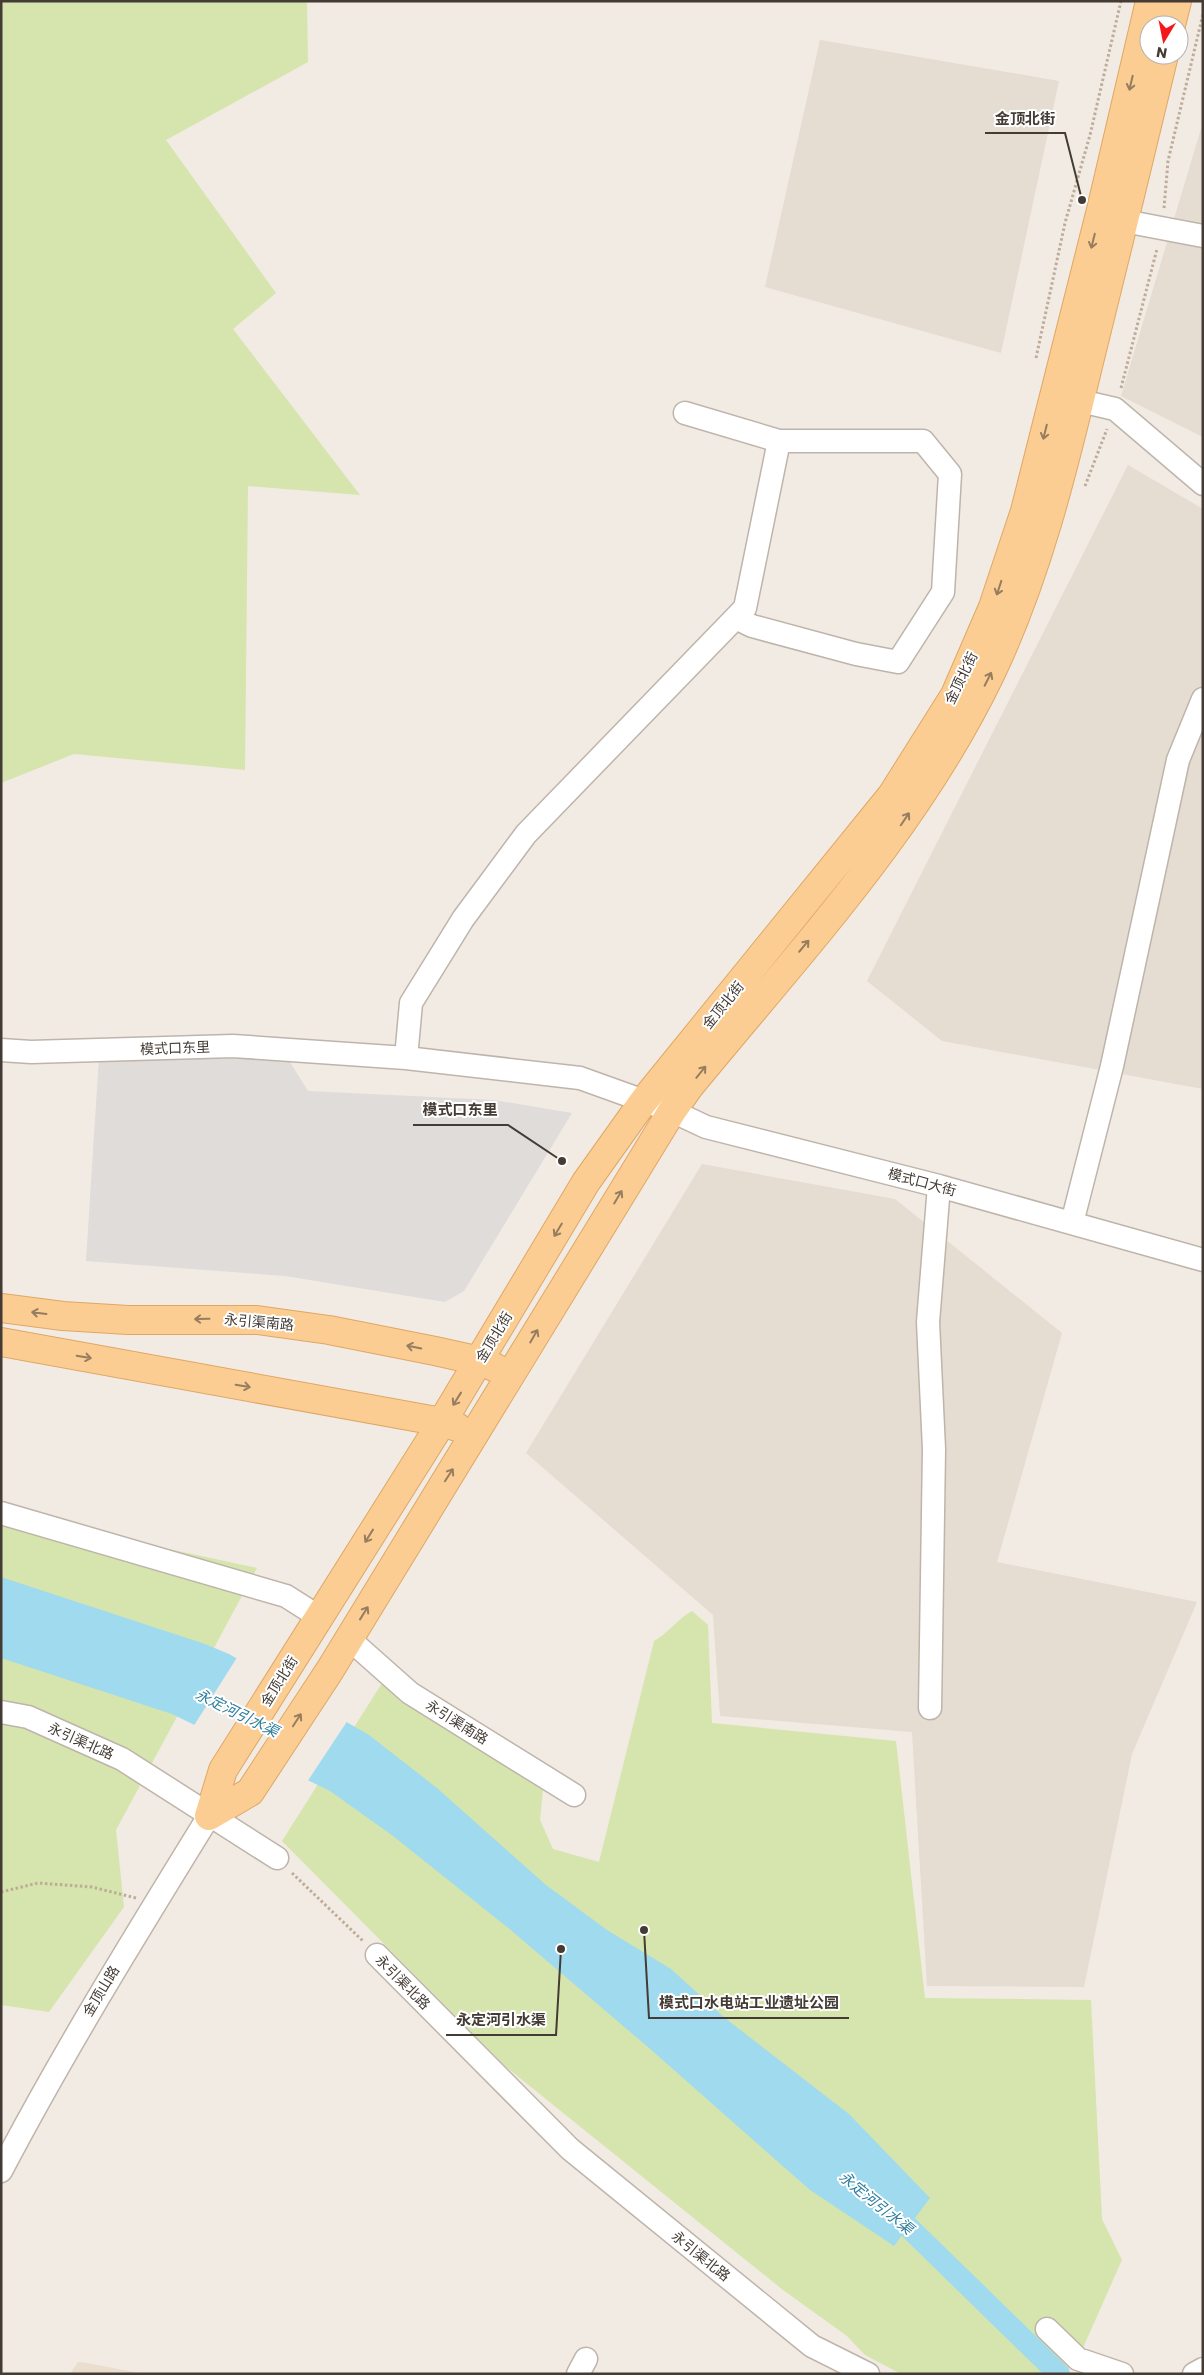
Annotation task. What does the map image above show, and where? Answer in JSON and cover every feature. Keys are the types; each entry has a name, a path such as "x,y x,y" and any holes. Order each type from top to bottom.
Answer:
{"main road":[{"name":"金顶北街","path":"209,1816 250,1792 330,1670 672,1111 689,1086 881,853 942,763 990,674 1039,555 1067,398 1150,1"},
{"path":"1174,15 1177,1"},
{"name":"金顶北街","path":"209,1816 222,1770 480,1362 586,1182 643,1102 892,796 955,695 993,607 1025,511 1067,398 1124,221 1162,65"},
{"name":"永引渠南路","path":"1,1308 63,1316 128,1320 206,1318 258,1320 329,1330 480,1362 511,1375"},
{"path":"1,1342 442,1422 476,1434"}],"street":[{"path":"1124,221 1203,236"},
{"path":"1067,398 1116,409 1203,484"},
{"path":"685,413 779,441 923,441 950,474 943,592 898,662 856,654 752,626 736,618"},
{"path":"406,1058 411,1003 463,919 526,834 745,608 779,441"},
{"path":"1072,1223 1112,1066 1178,760 1203,699"},
{"name":"模式口东里","path":"1,1050 31,1052 233,1046 406,1058 580,1078 643,1102"},
{"name":"模式口大街","path":"643,1102 672,1111 706,1127 939,1186 1203,1260"},
{"path":"930,1708 934,1450 928,1322 939,1186"},
{"path":"1,1513 286,1596 319,1617"},
{"name":"永引渠南路","path":"348,1638 410,1693 574,1795"},
{"name":"永引渠北路","path":"1,1712 28,1717 122,1760 277,1858"},
{"name":"金顶山路","path":"1,2171 42,2092 209,1816"},
{"name":"永引渠北路","path":"377,1955 570,2149 812,2346 868,2374"},
{"path":"1047,2330 1078,2359 1122,2374"},
{"path":"1194,2374 1203,2368"}],"path":[{"name":"永引渠北路","path":"277,1858 377,1955"},
{"path":"1,1892 38,1883 92,1887 131,1896 153,1906"}],"shaded area":[{"path":"820,40 1059,81 1001,353 765,287"},
{"path":"1203,122 1203,437 1121,396"},
{"path":"1128,465 1203,509 1203,1089 942,1041 867,981"},
{"path":"99,1057 288,1059 308,1091 494,1100 572,1113 464,1291 445,1302 285,1276 86,1261"},
{"path":"702,1164 895,1199 1062,1333 997,1562 1197,1602 1132,1754 1084,1987 927,1986 912,1732 720,1716 713,1615 526,1453"},
{"path":"78,2362 87,2363 144,2374 70,2374"}],"green space":[{"path":"1,1 307,1 308,62 166,140 276,293 233,329 360,495 248,486 245,770 74,754 1,783"},
{"path":"1,1513 257,1568 116,1830 124,1907 49,2012 1,2005"},
{"path":"692,1611 708,1625 712,1723 896,1741 925,1998 1091,2000 1102,2219 1122,2260 1078,2359 1064,2374 901,2374 865,2355 847,2336 783,2290 505,2066 282,1841 384,1680 543,1789 540,1820 553,1849 599,1862 654,1641"}],"water":[{"path":"1,1577 205,1644 229,1654 369,1735 437,1788 546,1885 607,1930 671,1969 725,2018 849,2114 930,2198 894,2246 810,2190 649,2048 507,1927 393,1836 330,1791 172,1714 1,1658"}],"pier":[{"path":"238,1656 348,1720 307,1782 193,1727"}],"waterway":[{"name":"永定河引水渠","path":"884,2207 897,2216 1059,2374"}],"place":[{"name":"金顶北街","path":"1082,200"},
{"name":"模式口东里","path":"562,1161"},
{"name":"模式口水电站工业遗址公园","path":"644,1930"},
{"name":"永定河引水渠","path":"561,1949"}]}
